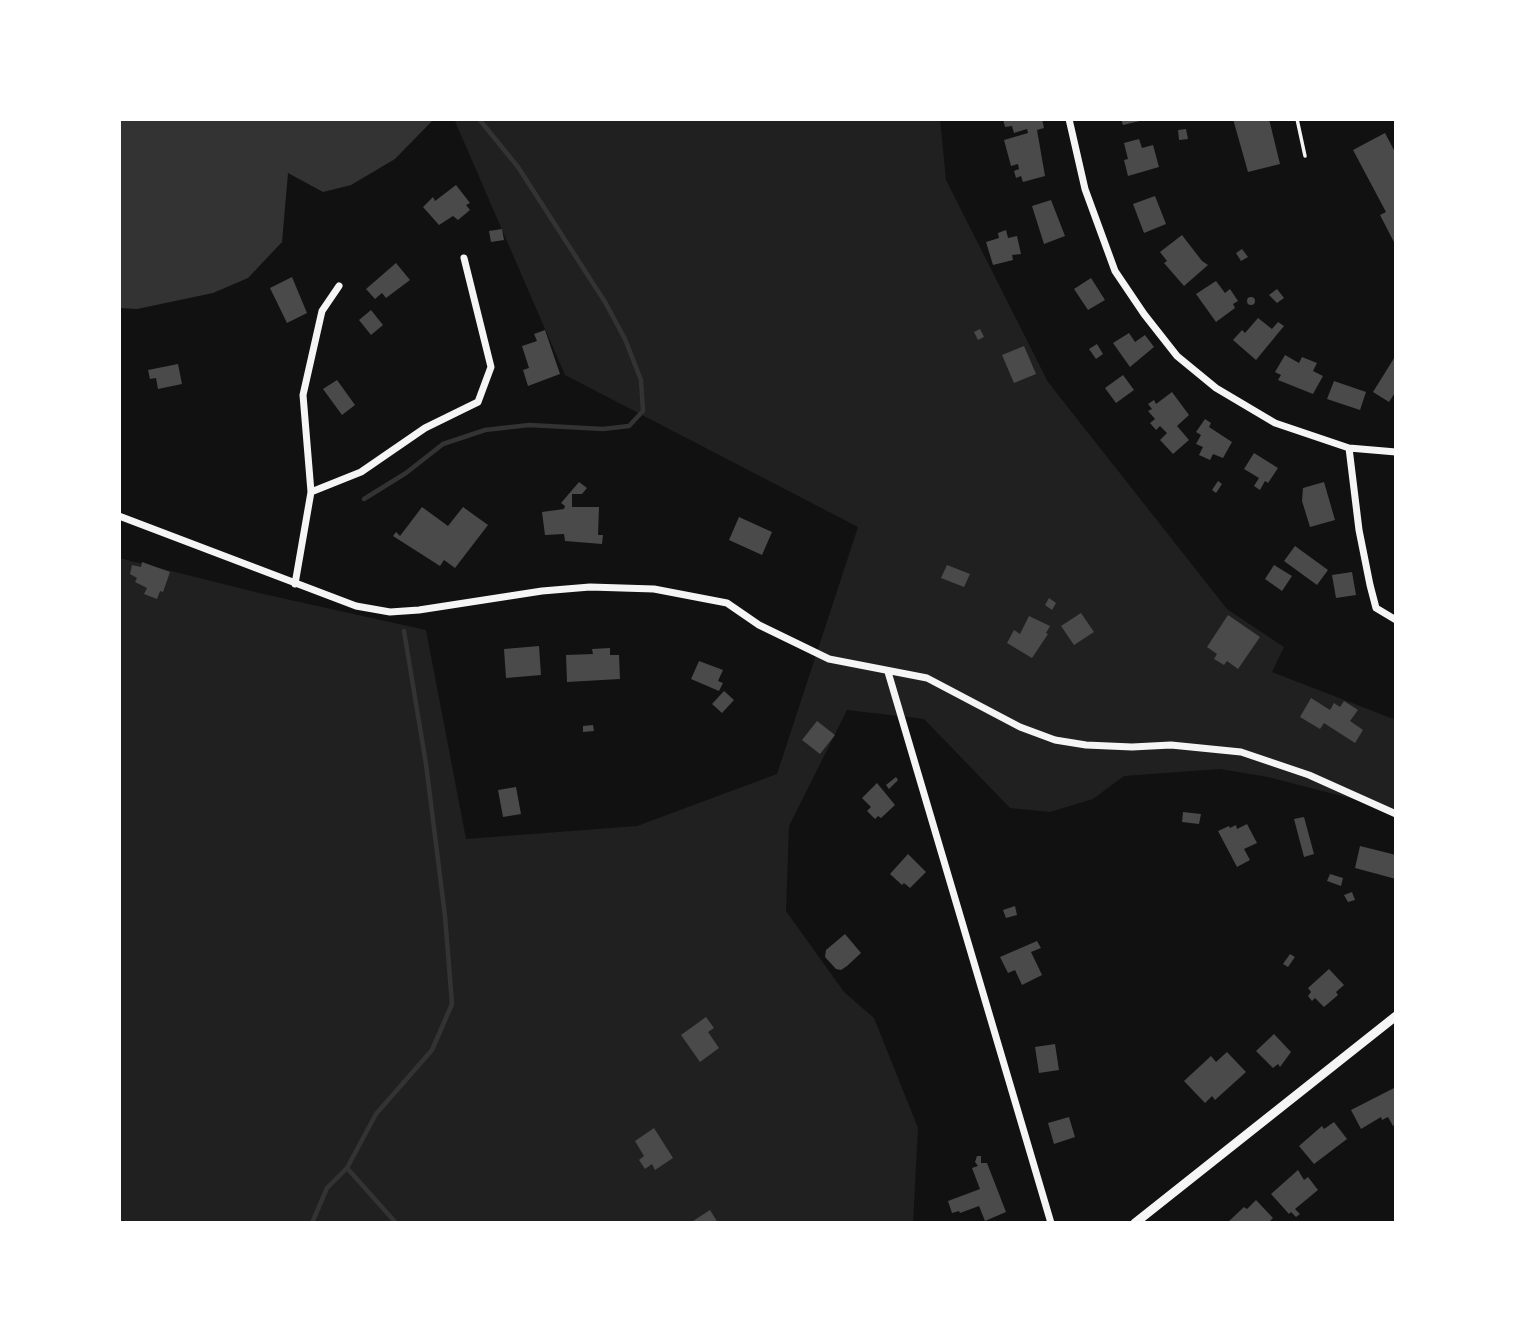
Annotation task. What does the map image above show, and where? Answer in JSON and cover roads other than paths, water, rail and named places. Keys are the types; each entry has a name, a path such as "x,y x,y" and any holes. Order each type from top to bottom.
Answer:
{"street":[{"path":"1069,119 1085,189 1115,271 1177,356 1216,388 1275,423 1349,448 1396,452"},
{"path":"311,492 361,472 425,428 478,402 491,368 464,258"},
{"path":"295,584 311,492 303,395 323,311 340,286"},
{"path":"1349,448 1359,530 1376,608 1396,620"},
{"path":"119,516 356,606 390,612 590,587 654,589 727,603 759,625 829,659 927,678 1020,727 1055,740 1086,745 1171,745 1241,752 1309,775 1396,814"},
{"path":"888,672 1051,1223"},
{"path":"1135,1223 1396,1016"}],"lane":[{"path":"1297,119 1306,156"}],"waterway":[{"path":"364,499 406,473 443,444 485,430 529,425 603,429 629,426 643,411 641,380 625,339 605,302 518,167 479,119"},
{"path":"396,1223 347,1168 376,1114 432,1050 452,1004 445,916 426,764 404,631"},
{"path":"312,1223 327,1188 347,1168"}]}
